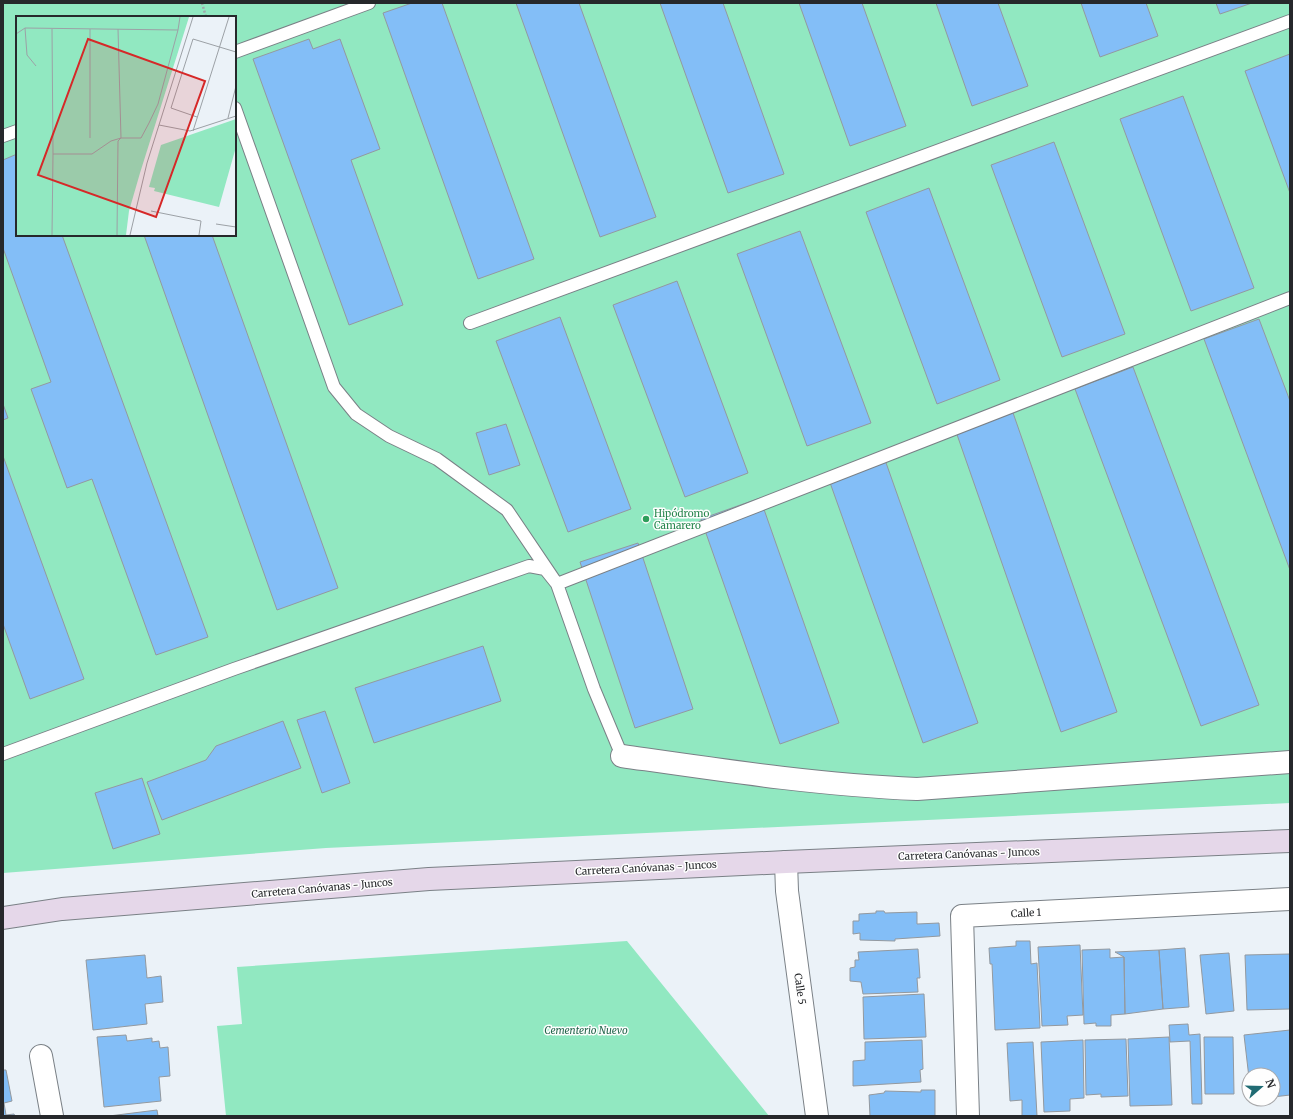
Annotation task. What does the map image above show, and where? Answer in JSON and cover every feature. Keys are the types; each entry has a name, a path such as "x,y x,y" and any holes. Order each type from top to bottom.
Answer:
{"main road":[{"name":"Carretera Canóvanas - Juncos","path":"3,918 62,909 430,879 786,862 1290,841"}],"street":[{"path":"622,756 772,778 878,788 917,790 1290,762"},
{"name":"Calle 5","path":"786,862 787,891 817,1116"},
{"name":"Calle 1","path":"968,1116 962,916 1290,899"},
{"path":"41,1056 52,1116"}],"lane":[{"path":"236,52 369,3"},
{"path":"470,323 1290,21"},
{"path":"236,111 334,387 356,414 389,436 437,459 507,510 557,584 594,689 622,756"},
{"path":"3,136 16,131"},
{"path":"557,584 1290,298"},
{"path":"3,754 234,669 529,566 545,569 557,584"}],"path":[{"path":"202,3 206,16"}],"green space":[{"name":"Hipódromo Camarero","path":"3,3 1290,3 1290,803 326,848 3,873"},
{"name":"Cementerio Nuevo","path":"627,941 769,1116 226,1116 217,1026 242,1024 237,967"}],"building":[{"path":"412,3 442,3 534,259 478,279 383,13"},
{"path":"516,3 579,3 656,217 600,237"},
{"path":"660,3 723,3 784,174 728,193"},
{"path":"799,3 862,3 906,126 850,146"},
{"path":"936,3 998,3 1028,86 972,106"},
{"path":"1081,3 1146,3 1158,36 1100,57"},
{"path":"1216,3 1252,3 1220,14"},
{"path":"309,39 313,49 340,39 380,149 351,160 403,305 349,325 253,59"},
{"path":"1290,54 1290,193 1245,71"},
{"path":"1183,96 1254,288 1191,311 1120,119"},
{"path":"1054,142 1125,334 1062,357 991,165"},
{"path":"16,154 16,236 62,236 208,637 156,655 92,479 67,488 31,389 51,382 3,248 3,160"},
{"path":"929,188 1000,380 937,404 866,212"},
{"path":"800,231 871,423 807,446 737,254"},
{"path":"144,236 212,236 338,588 277,610"},
{"path":"677,281 748,473 685,497 613,305"},
{"path":"560,317 631,509 568,532 496,341"},
{"path":"1259,319 1290,401 1290,570 1204,339"},
{"path":"1133,367 1259,705 1201,726 1075,389"},
{"path":"3,404 8,418 3,420"},
{"path":"1011,407 1117,712 1061,732 954,426"},
{"path":"506,424 520,465 489,475 476,433"},
{"path":"3,456 84,679 30,699 3,624"},
{"path":"884,457 978,723 923,743 828,477"},
{"path":"760,498 839,723 780,744 701,519"},
{"path":"638,543 693,709 635,728 580,562"},
{"path":"483,646 501,701 374,743 355,688"},
{"path":"325,711 350,783 322,793 297,720"},
{"path":"283,721 301,768 162,820 147,782 206,760 216,746"},
{"path":"142,778 160,834 113,849 95,793"},
{"path":"876,911 884,911 885,913 917,912 917,924 939,923 940,936 895,939 895,941 860,940 860,933 853,934 853,921 859,921 859,914 876,913"},
{"path":"1016,941 1030,941 1031,964 1037,963 1040,1028 995,1030 992,964 990,964 989,948 1016,946"},
{"path":"1080,945 1083,1015 1067,1016 1068,1025 1042,1026 1038,947"},
{"path":"1185,948 1189,1007 1163,1009 1159,950"},
{"path":"918,949 920,978 917,978 918,992 863,994 861,982 850,981 850,968 855,967 855,960 859,960 858,952"},
{"path":"1110,949 1110,958 1124,957 1125,1014 1111,1015 1111,1026 1096,1026 1096,1023 1084,1024 1082,950"},
{"path":"1159,950 1163,1009 1125,1014 1124,957 1115,952"},
{"path":"1229,953 1234,1011 1206,1014 1200,955"},
{"path":"1290,954 1290,1009 1247,1010 1245,955"},
{"path":"145,955 147,978 161,976 163,1002 145,1004 147,1024 93,1030 86,960"},
{"path":"924,994 926,1037 864,1039 863,997"},
{"path":"1188,1024 1189,1035 1200,1034 1202,1104 1192,1104 1190,1041 1170,1042 1169,1025"},
{"path":"1290,1030 1290,1095 1281,1096 1281,1067 1248,1067 1244,1035"},
{"path":"126,1035 127,1041 152,1038 152,1042 159,1041 160,1048 168,1047 170,1076 159,1077 161,1101 104,1107 97,1037"},
{"path":"1169,1037 1172,1105 1130,1106 1128,1039"},
{"path":"1204,1037 1233,1037 1234,1094 1205,1094"},
{"path":"1126,1039 1128,1096 1101,1097 1101,1094 1086,1095 1085,1040"},
{"path":"922,1040 923,1069 920,1070 921,1082 853,1086 853,1061 865,1060 865,1042"},
{"path":"1083,1040 1084,1098 1070,1099 1070,1111 1044,1112 1041,1042"},
{"path":"1033,1042 1037,1116 1022,1116 1022,1100 1010,1101 1007,1043"},
{"path":"3,1070 6,1070 12,1101 4,1103 6,1115 14,1114 15,1116 3,1116"},
{"path":"921,1090 935,1090 935,1116 870,1116 869,1095 884,1093 885,1091 921,1092"},
{"path":"157,1110 158,1116 109,1116"}],"place":[{"name":"Hipódromo Camarero","path":"646,519"}]}
